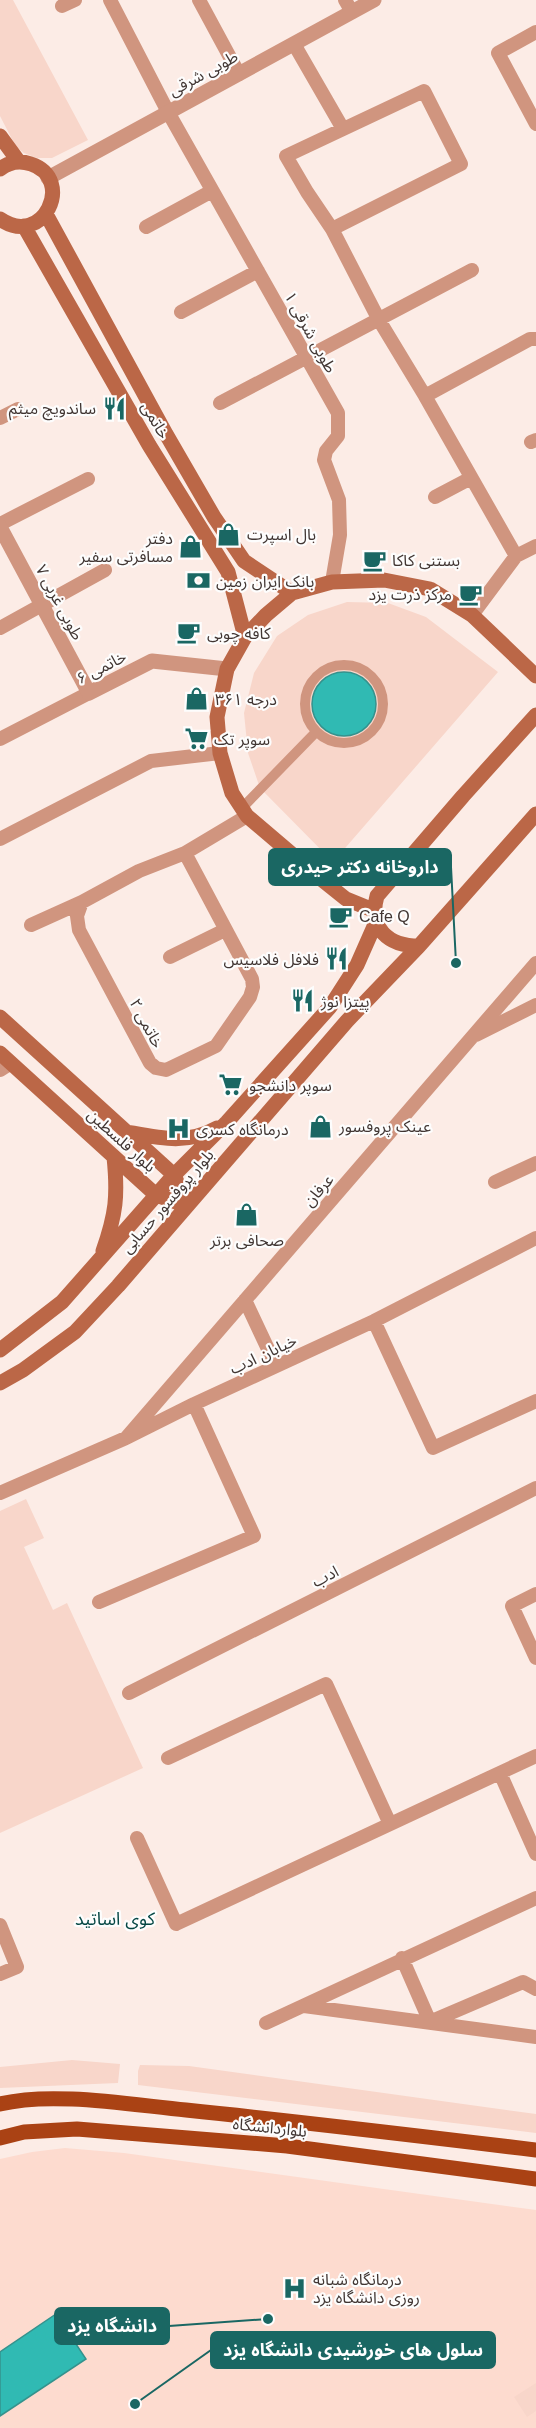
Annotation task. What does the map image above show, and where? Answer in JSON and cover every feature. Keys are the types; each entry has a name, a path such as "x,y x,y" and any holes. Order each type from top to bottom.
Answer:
{"main road":[{"path":"0,136 19,162"},
{"path":"0,169 19,162 36,166 48,178 52,196 46,214 33,224 15,226 0,219"},
{"name":"خاتمی","path":"46,214 214,517 244,561 292,593"},
{"name":"خاتمی","path":"24,226 39,248 149,444 228,572 245,637"},
{"path":"419,946 406,946 393,942 383,934 375,916 346,899 244,812 232,793 220,753 217,717 226,669 245,637 292,593 332,582 384,580 430,589 472,615 536,676"},
{"name":"بلوار پروفسور حسابی","path":"0,1350 62,1302 174,1175 227,1122 330,1007 357,965 375,916 378,896 536,715"},
{"name":"بلوار پروفسور حسابی","path":"0,1383 23,1370 75,1332 188,1206 347,1021 419,946 536,814"},
{"name":"بلوار فلسطین","path":"0,1017 174,1175 188,1206"},
{"name":"بلوار فلسطین","path":"4,1062 156,1195 188,1206"},
{"path":"126,1132 166,1140 187,1139 206,1134 227,1122"},
{"path":"100,1260 114,1220 117,1188 114,1157"},
{"name":"بلواردانشگاه","path":"0,2104 13,2101 70,2100 362,2128 536,2150"},
{"path":"360,2156 362,2128"},
{"name":"بلواردانشگاه","path":"0,2138 24,2132 77,2129 287,2146 536,2179"}],"street":[{"path":"62,6 75,0"},
{"name":"طوبی شرقی ۱","path":"110,0 168,112 338,413 338,436 327,451 324,460 339,500 340,535 332,582"},
{"path":"199,0 239,74"},
{"name":"طوبی شرقی","path":"48,178 294,44 348,6 374,0"},
{"path":"536,32 498,53 536,124"},
{"path":"294,44 343,129"},
{"path":"332,229 461,164 424,91 286,156 332,229 379,320 516,556"},
{"path":"146,227 212,191"},
{"path":"220,403 472,270"},
{"path":"181,312 258,271"},
{"path":"425,396 530,339 536,339"},
{"path":"0,418 18,409"},
{"path":"435,497 471,478"},
{"path":"0,526 88,479"},
{"name":"طوبی غربی ۷","path":"0,526 89,693"},
{"path":"472,615 516,556 536,546"},
{"path":"0,628 105,570"},
{"name":"خاتمی ۶","path":"0,739 152,661 226,669"},
{"path":"343,664 358,667 371,675 380,688 383,703 375,729 359,740 344,743 329,740 316,732 307,719 304,704 307,689 317,674 328,667 343,664"},
{"path":"31,925 82,902 139,871 185,853 244,812 316,732"},
{"path":"0,839 151,761 220,753"},
{"name":"خاتمی ۲","path":"82,902 77,916 79,930 150,1063 156,1068 166,1070 216,1046 250,997 253,987 252,980 185,853"},
{"path":"170,957 225,930"},
{"name":"عرفان","path":"126,1438 536,963"},
{"path":"468,1040 536,1005"},
{"path":"495,1182 536,1163"},
{"name":"خیابان ادب","path":"0,1493 126,1438 374,1321 536,1238"},
{"path":"245,1300 276,1366"},
{"path":"374,1321 432,1448 536,1401"},
{"path":"99,1602 254,1536 194,1404"},
{"name":"ادب","path":"129,1693 536,1488"},
{"path":"536,1594 512,1606 536,1658"},
{"path":"168,1758 326,1684 390,1824"},
{"path":"137,1838 176,1924 536,1756"},
{"path":"500,1773 536,1854"},
{"path":"266,2023 402,1958 536,1898"},
{"path":"0,1925 17,1967 0,1974"},
{"path":"402,1958 430,2022"},
{"path":"430,2022 523,1982 536,1989"},
{"path":"304,2006 536,2037"}],"shaded area":[{"path":"0,0 13,0 88,140 52,158 37,158 16,147 0,116"},
{"path":"347,602 388,603 426,617 498,672 333,862 260,788 248,753 244,713 254,673 277,636 308,615"},
{"path":"26,1499 44,1538 24,1547 53,1610 67,1603 143,1768 0,1833 0,1511"},
{"path":"72,2060 120,2064 118,2083 0,2088 0,2067"},
{"path":"140,2065 189,2066 536,2114 536,2133 138,2085"},
{"path":"65,2148 124,2153 536,2210 536,2428 0,2428 0,2159"},
{"path":"536,2383 536,2411 527,2417 514,2397"}],"water":[{"path":"338,672 350,672 367,681 374,692 376,704 374,716 367,727 350,736 338,736 326,731 317,722 312,710 312,698 317,686 326,677"},
{"path":"56,2314 86,2359 0,2416 0,2352"}],"place":[{"name":"ساندویچ میثم","path":"114,408"},
{"name":"بال اسپرت","path":"229,534"},
{"name":"دفتر مسافرتی سفیر","path":"191,547"},
{"name":"بستنی کاکا","path":"374,560"},
{"name":"بانک ایران زمین","path":"198,581"},
{"name":"مرکز ذرت یزد","path":"470,594"},
{"name":"کافه چوبی","path":"189,633"},
{"name":"۳۶۱ درجه","path":"197,699"},
{"name":"سوپر تک","path":"196,739"},
{"name":"Cafe Q","path":"341,916"},
{"name":"فلافل فلاسیس","path":"337,959"},
{"name":"داروخانه دکتر حیدری","path":"456,963"},
{"name":"پیتزا نوژ","path":"303,1001"},
{"name":"سوپر دانشجو","path":"231,1085"},
{"name":"عینک پروفسور","path":"321,1126"},
{"name":"درمانگاه کسری","path":"178,1129"},
{"name":"صحافی برتر","path":"247,1215"},
{"name":"درمانگاه شبانه روزی دانشگاه یزد","path":"295,2288"},
{"name":"دانشگاه یزد","path":"268,2319"},
{"name":"سلول های خورشیدی دانشگاه یزد","path":"135,2404"}],"district":[{"name":"کوی اساتید","path":"115,1919"}]}
